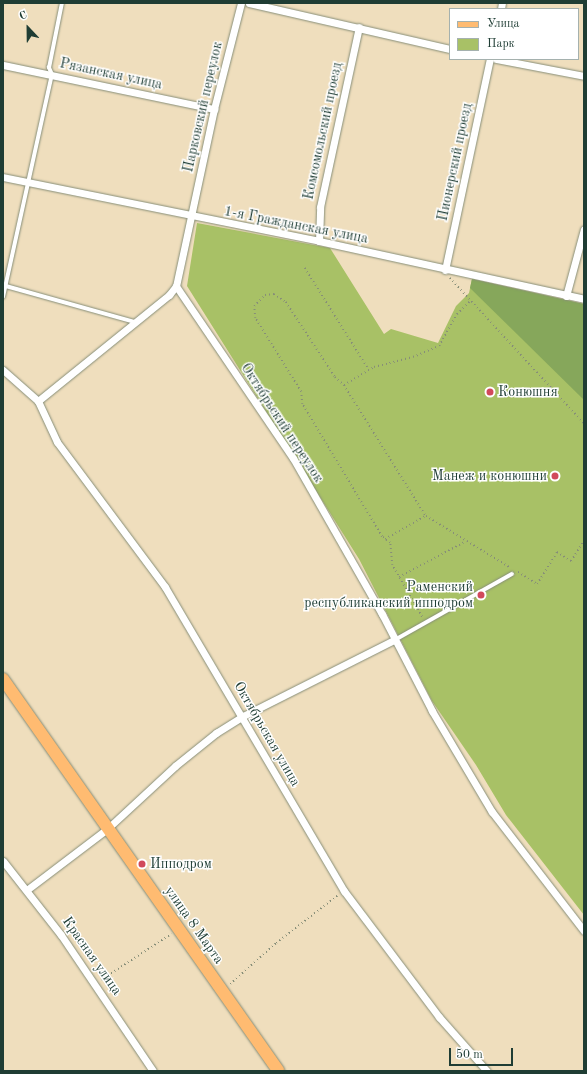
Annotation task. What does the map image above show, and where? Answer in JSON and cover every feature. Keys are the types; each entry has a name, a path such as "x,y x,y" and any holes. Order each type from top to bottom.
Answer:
{"main road":[{"name":"улица 8 Марта","path":"3,679 107,829 179,928 279,1071"}],"street":[{"name":"Парковский переулок","path":"192,217 214,109 241,3"},
{"path":"249,3 449,48"},
{"name":"Комсомольский проезд","path":"319,241 320,208 359,27"},
{"name":"Пионерский проезд","path":"445,270 490,60"},
{"path":"501,60 584,76"},
{"name":"Рязанская улица","path":"3,65 214,109"},
{"name":"1-я Гражданская улица","path":"3,177 192,217 319,241 445,270 584,299"},
{"path":"3,370 38,401 136,322 169,295 176,286 192,217"},
{"path":"566,296 584,229"},
{"name":"Октябрьский переулок","path":"176,286 293,458 432,711 492,812 584,930"},
{"name":"Октябрьская улица","path":"38,401 57,442 165,587 243,716 344,891 439,1017 487,1071"},
{"path":"28,889 107,829 195,749 243,716 394,640"},
{"name":"Красная улица","path":"3,861 28,889 96,983 153,1071"}],"lane":[{"path":"3,297 6,286 5,281 52,75 49,68 62,3"},
{"path":"6,286 136,322"},
{"path":"394,640 512,574"}],"path":[{"path":"305,268 368,370"},
{"path":"445,270 454,285 584,423"},
{"path":"426,623 392,564 391,544 385,539 302,404 301,392 255,318 254,309 258,300 269,293 284,300 335,377 344,385 425,515 537,584 557,552 571,561 584,540"},
{"path":"344,385 368,370 413,357 439,346 457,314 470,301"},
{"path":"385,539 425,515"},
{"path":"400,577 466,541"},
{"path":"223,991 276,943 344,891"},
{"path":"96,983 179,928"}],"green space":[{"name":"Раменский республиканский ипподром","path":"197,223 330,248 384,334 391,329 438,343 456,306 469,293 472,279 584,304 584,915 506,815 476,765 432,701 359,559 187,286"},
{"path":"472,279 584,304 584,400 470,288"}],"place":[{"name":"Конюшня","path":"490,392"},
{"name":"Манеж и конюшни","path":"555,476"},
{"name":"Раменский республиканский ипподром","path":"481,595"},
{"name":"Ипподром","path":"142,864"}]}
